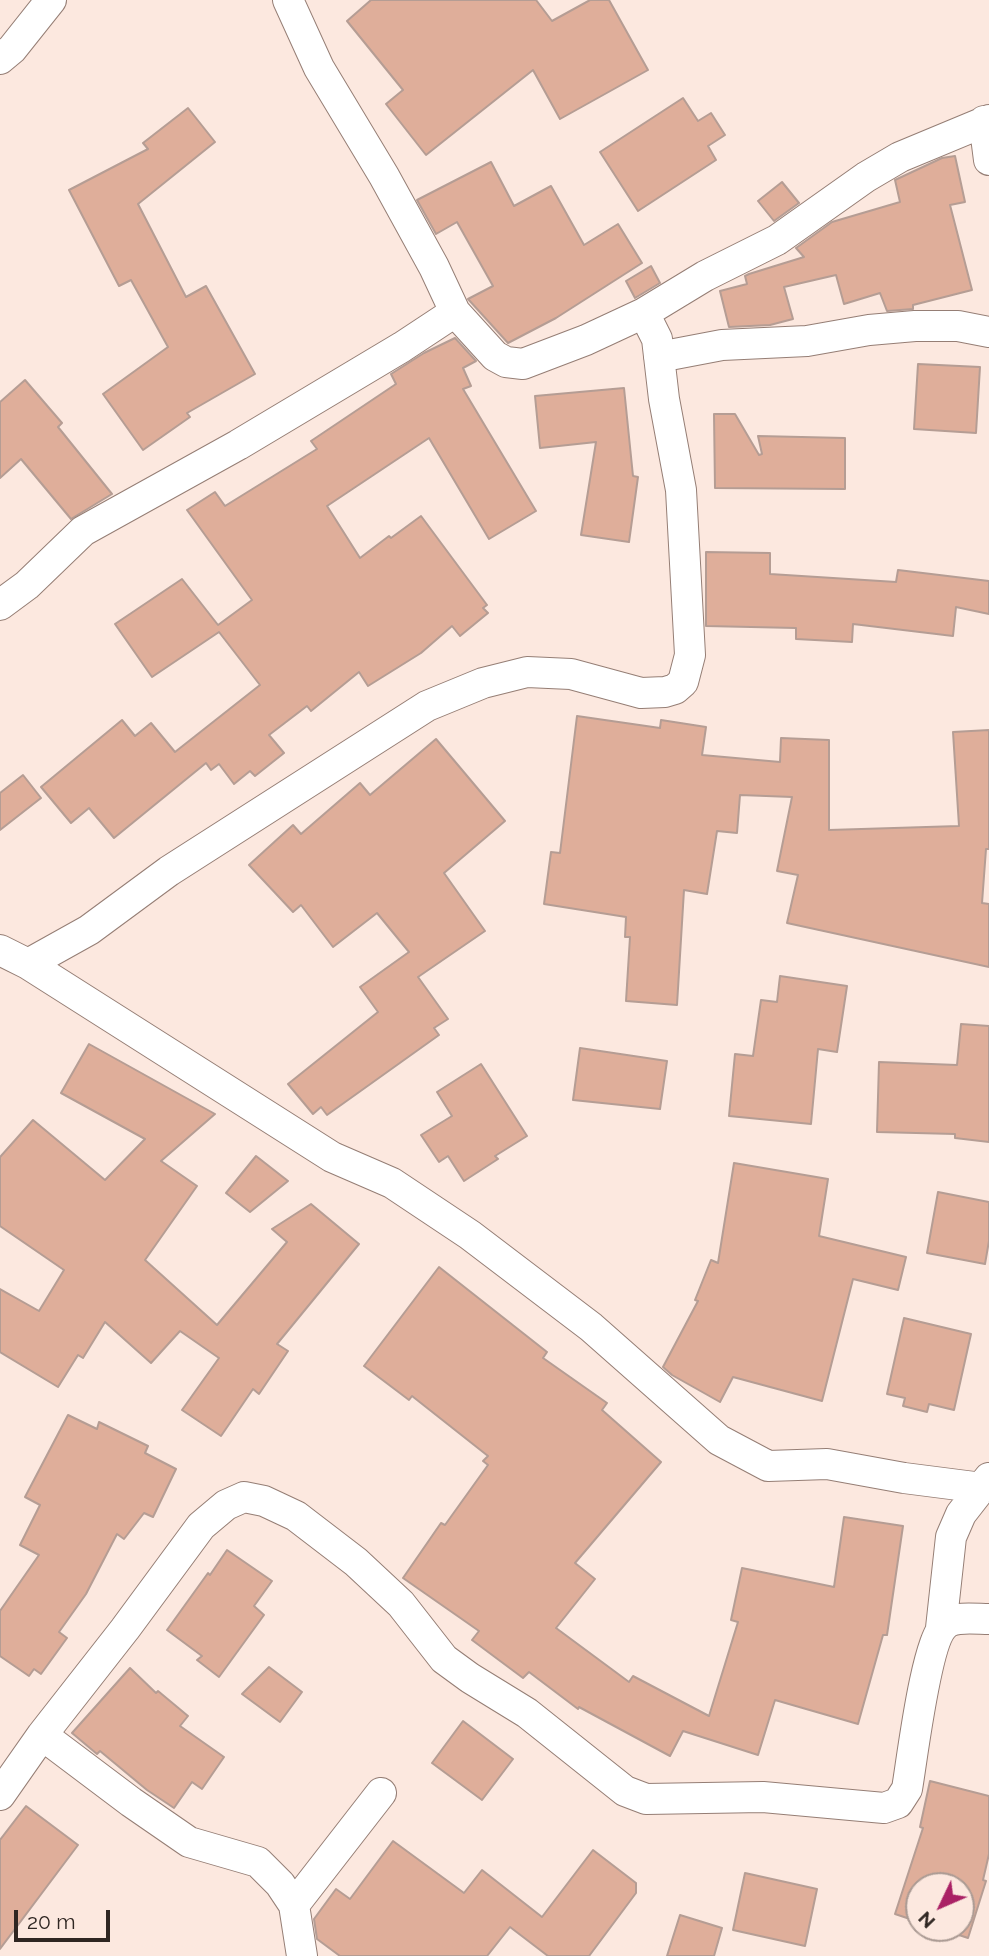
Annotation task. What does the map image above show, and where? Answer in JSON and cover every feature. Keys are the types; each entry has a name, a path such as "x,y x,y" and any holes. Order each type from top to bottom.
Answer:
{"street":[{"path":"0,59 12,49 51,0"},
{"path":"288,0 319,68 384,176 434,267 455,312 495,356 506,362 523,364 586,340 644,313 705,276 777,240 866,177 900,157 986,120 989,160"},
{"path":"0,606 27,585 83,531 238,445 402,347 455,312"},
{"path":"28,964 89,930 169,870 427,706 484,683 527,672 571,674 641,693 665,692 675,689 683,682 690,655 681,490 664,399 657,339 644,313"},
{"path":"659,357 722,345 807,341 869,330 915,326 958,326 989,332"},
{"path":"0,950 28,964 332,1157 392,1182 470,1235 590,1327 719,1440 768,1466 827,1464 904,1478 985,1483"},
{"path":"0,1795 201,1526 226,1505 244,1497 264,1501 296,1516 356,1562 401,1604 444,1659 527,1713 625,1791 646,1799 764,1797 884,1808 898,1803 907,1789 926,1675 941,1628 951,1537 961,1514 985,1483"},
{"path":"941,1628 949,1621 989,1619"},
{"path":"43,1735 189,1842 258,1861 280,1884 294,1905 302,1956"},
{"path":"294,1905 381,1793"}],"building":[{"path":"371,0 536,0 552,21 590,0 609,0 648,70 560,119 533,70 426,155 386,104 403,90 347,21"},
{"path":"683,98 698,121 711,113 725,135 708,146 716,160 638,211 600,152"},
{"path":"188,108 215,142 138,204 186,297 206,286 255,374 187,413 190,417 143,450 103,394 168,347 131,280 119,286 69,190 148,149 143,143"},
{"path":"955,156 965,202 950,205 972,290 913,305 913,309 887,311 880,293 844,304 836,275 784,287 793,319 770,325 729,327 720,291 747,284 745,276 749,274 804,257 796,248 832,222 900,202 895,180 942,158"},
{"path":"491,162 514,206 551,186 584,245 618,224 642,263 556,318 508,343 468,299 493,286 457,222 436,234 417,200"},
{"path":"782,182 799,203 774,221 758,201"},
{"path":"651,266 660,283 635,298 626,281"},
{"path":"455,338 476,361 463,368 471,386 463,389 536,511 489,539 429,438 327,506 360,558 421,516 487,605 483,608 488,613 460,636 452,626 421,653 368,686 359,672 311,711 307,706 269,735 284,753 255,776 250,771 234,784 219,764 211,770 206,763 114,838 89,808 71,823 41,787 122,720 135,736 151,723 175,752 260,685 219,632 152,677 115,624 182,579 218,625 252,600 187,510 215,492 225,506 317,449 311,441 396,384 391,374 424,353"},
{"path":"918,364 980,367 976,433 914,429"},
{"path":"25,380 62,423 58,427 112,494 71,519 21,459 0,478 0,402"},
{"path":"624,388 633,476 638,477 629,542 581,535 596,442 540,448 535,396"},
{"path":"714,414 735,414 759,455 762,454 758,436 845,438 845,489 715,488"},
{"path":"706,552 770,553 770,574 896,582 898,570 989,581 989,614 956,607 953,636 853,624 852,642 796,639 796,628 706,626"},
{"path":"577,716 660,728 661,720 706,727 702,755 780,762 781,738 829,740 829,830 959,826 953,732 989,730 989,849 986,849 982,903 989,904 989,967 787,923 798,875 777,871 792,797 740,795 737,833 717,831 707,894 684,890 677,1005 626,1001 630,937 625,937 626,917 544,904 551,852 560,853"},
{"path":"436,739 505,821 444,873 485,931 418,977 448,1019 434,1028 439,1035 327,1115 321,1107 313,1114 288,1084 378,1012 360,987 409,952 377,913 333,947 301,905 293,912 249,865 293,825 301,834 360,783 370,795"},
{"path":"23,775 41,798 0,830 0,793"},
{"path":"780,976 847,986 837,1052 818,1049 811,1124 729,1116 735,1054 753,1056 761,1000 777,1002"},
{"path":"961,1024 989,1026 989,1142 955,1138 955,1134 877,1132 879,1062 957,1065"},
{"path":"89,1044 215,1114 161,1161 197,1186 145,1260 217,1325 287,1242 272,1229 311,1204 359,1244 277,1344 288,1351 259,1394 253,1389 221,1436 182,1410 219,1358 180,1331 151,1363 105,1322 83,1358 78,1355 58,1387 0,1352 0,1289 39,1311 64,1270 0,1226 0,1157 33,1120 105,1180 145,1139 61,1093"},
{"path":"580,1048 667,1061 660,1109 573,1100"},
{"path":"481,1064 527,1136 495,1156 498,1159 464,1181 448,1156 439,1162 421,1135 452,1116 437,1092"},
{"path":"256,1156 288,1181 250,1212 226,1193"},
{"path":"734,1163 828,1179 819,1236 906,1257 898,1290 853,1279 822,1401 733,1377 720,1402 672,1375 663,1367 698,1301 695,1300 711,1260 718,1263"},
{"path":"938,1192 989,1202 989,1241 985,1264 927,1253"},
{"path":"439,1267 547,1352 543,1358 607,1403 602,1410 661,1462 575,1563 595,1579 556,1628 629,1682 633,1676 709,1716 738,1622 731,1620 742,1568 834,1587 844,1517 903,1526 887,1635 883,1635 858,1724 775,1700 758,1755 683,1731 670,1756 579,1707 578,1709 529,1672 523,1678 472,1640 479,1631 403,1578 441,1523 445,1525 488,1465 483,1461 488,1456 412,1396 409,1400 364,1366"},
{"path":"904,1318 971,1334 954,1410 929,1404 927,1412 903,1406 905,1398 887,1394"},
{"path":"68,1415 97,1429 99,1422 148,1446 145,1453 176,1469 153,1517 144,1513 124,1539 117,1534 86,1594 59,1632 67,1638 41,1674 34,1669 29,1676 0,1656 0,1611 39,1555 20,1545 40,1505 25,1497"},
{"path":"227,1550 272,1581 254,1606 264,1615 219,1677 197,1660 202,1656 167,1630"},
{"path":"269,1667 302,1692 280,1722 242,1694"},
{"path":"130,1668 156,1693 158,1691 188,1716 180,1726 224,1757 202,1789 192,1782 174,1808 147,1790 100,1751 97,1754 72,1733"},
{"path":"463,1721 513,1759 482,1800 432,1763"},
{"path":"930,1781 989,1796 989,1854 983,1880 986,1881 975,1916 975,1872 909,1872 923,1828 920,1827"},
{"path":"26,1806 78,1845 0,1949 0,1840"},
{"path":"393,1841 464,1893 482,1870 542,1917 593,1850 636,1883 636,1893 589,1956 548,1956 510,1927 487,1956 340,1956 317,1939 314,1919 336,1889 350,1899"},
{"path":"745,1873 817,1889 805,1946 733,1930"},
{"path":"905,1883 905,1917 895,1914"},
{"path":"680,1915 722,1928 714,1956 667,1956"}]}
